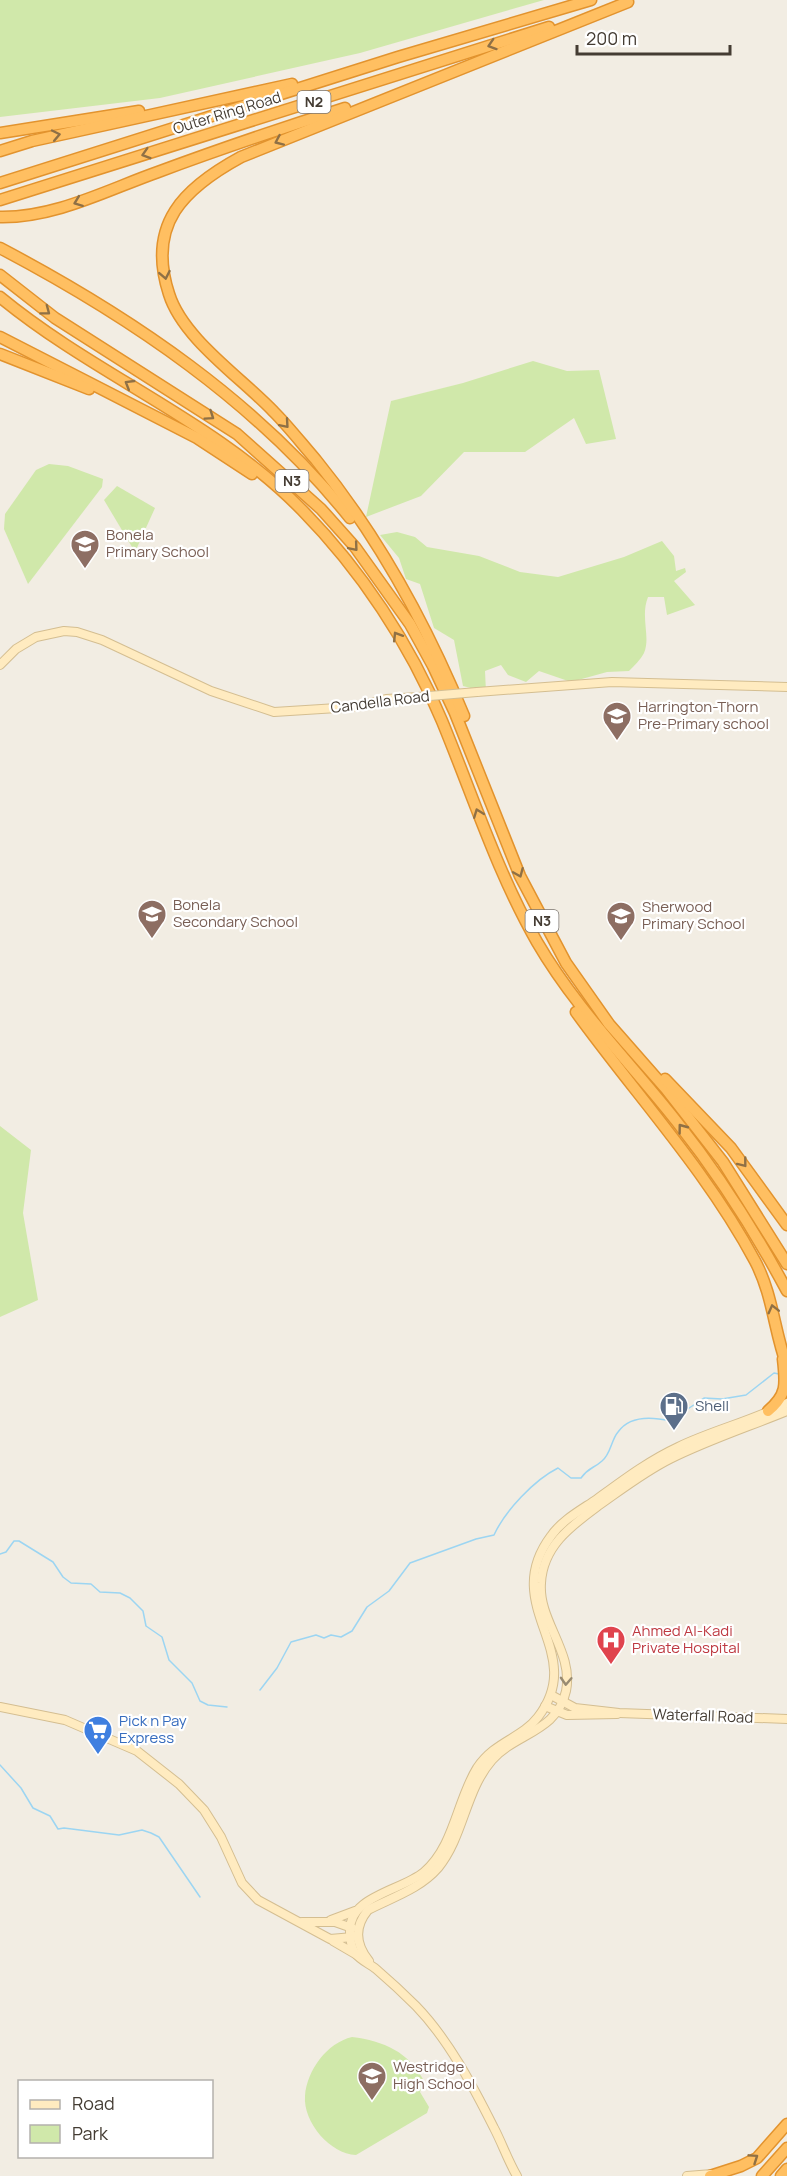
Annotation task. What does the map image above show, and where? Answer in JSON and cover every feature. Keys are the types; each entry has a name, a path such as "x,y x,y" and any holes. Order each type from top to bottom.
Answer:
{"highway":[{"name":"Outer Ring Road","path":"0,183 398,57 591,0"},
{"name":"Outer Ring Road","path":"0,200 632,1"},
{"path":"482,780 465,719 453,688 398,584 335,484 315,459 274,412 184,322 169,294 164,273 164,236 186,195 214,172 304,130 632,1"},
{"path":"0,151 32,141 224,100 398,57"},
{"path":"0,217 68,206 242,141 451,74"},
{"path":"0,133 224,100"},
{"path":"0,248 122,318 247,411 325,487 398,584"},
{"name":"N3","path":"0,275 55,318 237,434 321,508 374,571 410,624 455,712 520,876 543,923 588,994 723,1162 787,1264"},
{"name":"N3","path":"0,297 42,329 233,450 302,510 337,550 379,606 423,682 440,718 499,867 538,944 585,1013 676,1120 718,1175 787,1291"},
{"path":"0,337 196,438 257,477 337,550"},
{"path":"0,354 142,410"},
{"path":"538,944 557,985 659,1117 715,1197 755,1261 772,1304 782,1353 785,1390 780,1402 764,1416"},
{"path":"629,1047 675,1088 723,1139 787,1225"},
{"path":"782,1353 787,1366"},
{"path":"711,2175 741,2166 757,2157 787,2124"},
{"path":"762,2176 787,2148"},
{"path":"784,2176 787,2169"}],"main road":[{"name":"Candella Road","path":"0,665 16,649 36,637 64,631 77,632 102,640 211,691 274,712 353,707 386,699 612,682 787,687"},
{"path":"330,1939 354,1933 368,1910 407,1891 437,1869 455,1839 482,1772 500,1752 544,1726 557,1713 563,1701 567,1670 543,1609 540,1589 543,1564 557,1540 572,1526 653,1468 764,1416 787,1402"},
{"path":"324,1922 355,1911 368,1902 406,1884 432,1865 450,1832 466,1788 484,1758 498,1745 529,1727 545,1706 551,1695 555,1663 535,1607 532,1584 538,1558 551,1536 566,1521 644,1465 679,1446 764,1416 787,1411"},
{"name":"Waterfall Road","path":"551,1695 575,1708 619,1713 787,1719"},
{"name":"Waterfall Road","path":"545,1706 557,1713 601,1716 619,1713"},
{"path":"0,1707 80,1725 124,1744 146,1757 179,1784 204,1810 217,1828 236,1873 248,1891 267,1907 330,1939 376,1969"},
{"path":"355,1911 354,1933 358,1956"},
{"path":"298,1921 340,1923 354,1933 363,1953 376,1969 421,2012 455,2060 480,2100 515,2174"},
{"path":"687,2176 711,2175"}],"green space":[{"path":"0,0 544,0 360,53 160,98 0,117"},
{"path":"533,361 567,371 599,370 616,439 586,444 574,418 525,452 464,452 421,496 366,517 391,401 463,383"},
{"path":"49,464 68,466 103,479 102,487 28,584 4,529 5,514 36,470"},
{"path":"117,486 155,508 135,552 104,500"},
{"path":"397,532 415,537 427,547 479,556 520,572 558,577 624,557 662,541 674,556 676,571 685,568 686,572 674,581 695,605 667,615 664,597 648,597 645,612 646,647 641,658 629,671 607,672 571,682 539,671 526,682 508,675 501,665 485,671 486,692 463,686 454,640 434,628 420,584 406,579 399,558 380,535"},
{"path":"0,1126 31,1150 23,1213 38,1300 0,1317"},
{"name":"Westridge High School","path":"352,2037 385,2045 411,2062 424,2081 420,2092 429,2107 427,2113 356,2155 337,2149 320,2135 308,2116 305,2096 314,2067 320,2059 334,2045"}],"waterway":[{"path":"260,1690 277,1668 291,1642 316,1635 324,1638 331,1635 341,1637 352,1631 367,1607 389,1591 410,1563 476,1539 494,1535 513,1506 549,1473 558,1468 571,1478 581,1478 599,1464 605,1458 623,1426 635,1420 649,1418 670,1421 704,1398 722,1399 746,1395 774,1373 779,1374"},
{"path":"0,1554 6,1552 14,1541 19,1541 53,1562 63,1577 71,1583 91,1584 100,1592 120,1593 130,1598 143,1611 146,1626 162,1637 169,1660 192,1683 200,1701 208,1705 227,1707"},
{"path":"0,1765 21,1788 33,1808 50,1816 58,1829 119,1835 142,1830 159,1837 200,1897"}],"place":[{"name":"Bonela Primary School","path":"85,570"},
{"name":"Harrington-Thorn Pre-Primary school","path":"617,742"},
{"name":"Bonela Secondary School","path":"152,940"},
{"name":"Sherwood Primary School","path":"621,942"},
{"name":"Shell","path":"674,1432"},
{"name":"Ahmed Al-Kadi Private Hospital","path":"611,1666"},
{"name":"Pick n Pay Express","path":"98,1756"},
{"name":"Westridge High School","path":"372,2102"}]}
